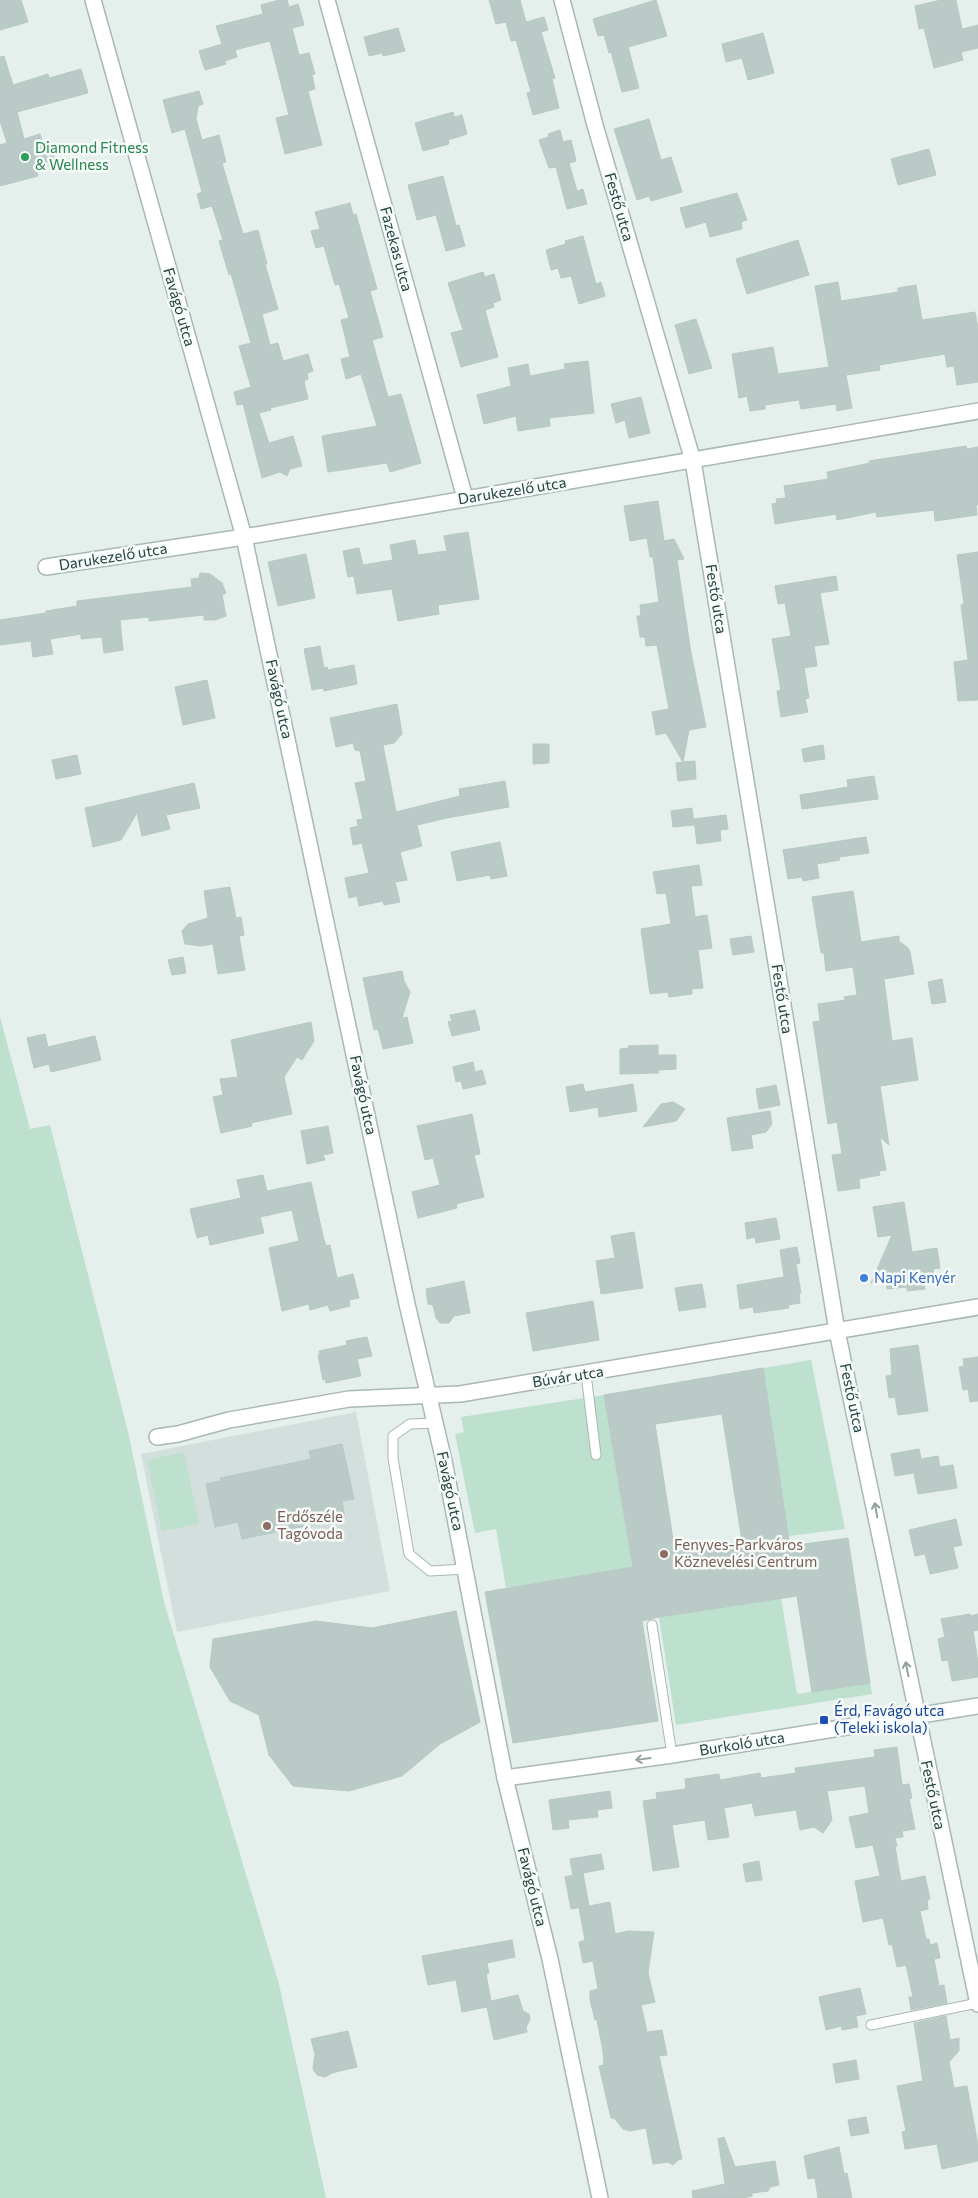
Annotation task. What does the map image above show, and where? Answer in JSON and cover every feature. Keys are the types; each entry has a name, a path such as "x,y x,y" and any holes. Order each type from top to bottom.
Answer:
{"street":[{"name":"Favágó utca","path":"93,0 244,537 407,1304 466,1568 505,1778 550,1959 600,2198"},
{"name":"Fazekas utca","path":"327,0 465,498"},
{"name":"Festő utca","path":"562,0 598,134 694,461 838,1331 872,1489 916,1717 978,2004"},
{"name":"Darukezelő utca","path":"46,567 244,537 978,412"},
{"name":"Búvár utca","path":"158,1437 178,1434 229,1420 349,1399 460,1394 978,1307"},
{"name":"Burkoló utca","path":"505,1778 672,1755 978,1706"}],"lane":[{"path":"586,1374 596,1454"},
{"path":"435,1423 410,1424 393,1436 393,1458 409,1554 430,1571 466,1568"},
{"path":"652,1625 672,1755"},
{"path":"871,2025 978,2004"}],"shaded area":[{"name":"Erdőszéle Tagóvoda","path":"356,1412 390,1591 177,1632 141,1454"}],"green space":[{"path":"0,1017 30,1129 50,1125 128,1432 164,1602 279,1984 326,2198 0,2198"},
{"path":"811,1360 845,1529 789,1536 763,1368"},
{"path":"604,1395 633,1567 506,1588 496,1529 475,1533 455,1434 464,1432 461,1417"},
{"path":"184,1452 199,1524 162,1531 147,1460"},
{"path":"781,1598 797,1694 870,1683 872,1694 676,1725 659,1617"}],"building":[{"path":"0,0 21,0 28,22 0,30"},
{"path":"279,0 287,0 289,7 298,4 304,25 292,28 299,55 309,53 315,74 312,75 315,89 308,91 322,145 285,154 276,118 289,115 270,41 235,50 237,57 225,61 226,64 205,70 199,51 222,44 216,26 263,14 261,5"},
{"path":"489,0 520,0 526,22 544,17 548,30 541,32 555,78 552,79 559,108 533,115 527,93 531,92 516,40 511,41 506,22 496,24"},
{"path":"656,0 667,36 628,47 639,88 622,92 611,52 609,53 604,35 598,36 593,19"},
{"path":"941,0 956,0 962,29 978,25 978,48 961,52 963,60 934,68 924,28 919,29 915,6"},
{"path":"398,28 405,51 383,56 382,53 369,56 364,37"},
{"path":"763,33 774,73 748,80 742,58 726,62 722,44"},
{"path":"4,56 13,85 48,74 49,78 81,69 88,93 17,112 24,139 40,134 44,146 51,144 56,164 36,169 38,176 0,186 0,145 7,143 0,121 0,57"},
{"path":"199,91 203,104 198,106 196,119 202,140 219,135 226,162 222,163 243,234 258,230 267,264 265,264 278,309 262,314 270,345 278,343 283,361 308,354 313,371 307,373 308,379 304,381 308,399 270,408 271,410 259,413 269,443 293,436 302,466 290,469 287,476 280,472 262,478 243,404 237,405 234,392 251,387 239,346 251,343 231,274 229,275 219,241 223,240 212,206 201,209 197,194 202,192 185,129 172,133 163,100"},
{"path":"453,112 454,117 462,115 467,134 448,140 449,144 423,151 415,123"},
{"path":"649,119 661,160 671,157 682,192 651,201 649,196 637,200 614,129"},
{"path":"560,130 563,142 571,140 576,161 569,163 577,191 583,189 587,204 567,209 556,167 549,168 539,140 549,137 548,134"},
{"path":"929,149 936,175 898,185 891,159"},
{"path":"443,176 456,226 459,225 465,246 446,251 436,215 417,220 408,185"},
{"path":"737,193 747,220 741,222 742,229 710,237 706,222 686,228 680,208"},
{"path":"350,203 353,215 356,214 377,289 370,291 383,337 372,340 388,397 401,394 421,463 390,472 387,463 328,472 322,436 377,426 361,374 346,379 341,359 350,357 341,320 349,318 339,284 335,285 324,246 316,248 311,231 320,229 315,212"},
{"path":"583,236 596,284 601,282 605,296 579,304 571,276 561,278 558,268 551,270 546,250 566,244 565,241"},
{"path":"798,240 809,275 747,294 736,259"},
{"path":"483,272 485,277 494,274 501,300 493,303 494,307 485,310 498,357 461,367 451,333 463,330 448,283"},
{"path":"838,282 841,301 898,292 898,288 916,285 922,320 975,312 978,329 978,382 957,385 954,366 947,367 945,354 879,365 880,370 846,375 852,408 837,411 836,404 801,409 799,400 765,405 765,409 750,411 747,396 739,398 732,354 773,347 778,374 829,367 815,286"},
{"path":"696,319 712,368 689,374 675,325"},
{"path":"588,361 594,413 549,418 550,426 518,431 516,416 484,424 477,395 511,386 508,368 528,364 530,376 565,369 564,364"},
{"path":"641,397 650,433 629,438 625,420 616,423 611,404"},
{"path":"966,446 967,449 978,447 977,515 935,521 934,510 877,517 876,512 837,520 836,514 775,524 772,504 777,503 776,499 786,498 784,486 828,479 827,472 870,463 869,461"},
{"path":"658,501 664,541 674,539 684,559 677,560 691,653 706,727 689,730 683,762 666,733 656,735 652,712 669,709 657,645 646,646 645,637 640,637 637,616 641,616 640,605 659,602 653,557 650,557 647,538 630,541 624,506"},
{"path":"468,532 479,599 438,605 439,614 398,621 392,589 357,594 354,576 348,577 343,551 359,548 363,565 393,560 390,545 415,540 418,555 447,551 444,536"},
{"path":"978,552 978,700 958,701 954,662 968,660 961,605 964,604 957,555"},
{"path":"306,554 315,598 278,606 268,562"},
{"path":"200,573 210,574 222,583 226,593 222,595 226,616 215,620 204,620 204,615 149,621 149,617 120,620 123,650 104,653 102,637 81,639 81,634 50,639 53,654 33,657 31,641 0,645 0,620 77,606 77,601 192,587 191,579 199,578"},
{"path":"836,576 838,590 820,593 829,644 814,646 817,666 804,668 809,698 805,699 808,712 781,717 777,691 781,690 772,639 791,636 785,603 778,604 775,586"},
{"path":"320,646 324,668 327,667 328,670 354,665 357,684 324,691 323,688 312,690 304,649"},
{"path":"207,680 215,718 183,725 175,687"},
{"path":"397,704 402,734 394,743 383,745 396,812 460,796 459,789 505,781 509,807 417,825 422,846 400,852 407,880 395,882 400,902 384,905 383,901 359,906 357,896 349,898 345,878 369,873 362,843 353,845 350,828 358,826 357,820 363,819 355,783 366,781 360,751 355,750 353,743 336,747 330,718"},
{"path":"533,744 549,744 549,763 533,764"},
{"path":"823,745 825,759 804,762 802,749"},
{"path":"77,755 81,774 56,779 52,760"},
{"path":"695,761 696,779 678,781 676,763"},
{"path":"874,776 878,799 802,809 800,795 848,787 847,780"},
{"path":"194,783 200,808 166,815 170,829 142,836 137,813 121,840 93,847 85,808"},
{"path":"692,808 694,825 673,827 671,811"},
{"path":"726,815 728,829 720,830 721,841 697,844 694,819"},
{"path":"866,837 869,853 839,857 840,860 817,864 819,878 803,881 802,877 788,879 783,850"},
{"path":"500,842 507,876 491,879 490,875 457,881 451,852"},
{"path":"699,865 702,885 691,886 695,917 707,915 712,948 698,950 703,988 692,989 692,994 669,997 668,992 650,994 641,929 671,924 666,893 657,894 653,872"},
{"path":"230,887 236,918 241,917 244,935 239,936 245,970 218,974 213,944 201,946 185,944 182,931 188,924 208,918 204,891"},
{"path":"853,891 861,942 899,936 899,941 910,952 914,974 884,979 892,1041 912,1038 918,1080 880,1086 889,1145 880,1137 886,1170 879,1171 880,1175 859,1179 860,1188 838,1191 832,1155 842,1154 837,1122 828,1124 813,1022 820,1021 818,1004 845,1000 844,997 857,995 853,967 826,971 824,953 821,953 812,897"},
{"path":"751,936 754,952 733,955 730,939"},
{"path":"183,957 186,973 172,975 168,960"},
{"path":"402,971 404,981 410,992 402,1018 407,1017 413,1043 383,1049 378,1029 374,1030 363,978"},
{"path":"942,979 946,1002 932,1004 928,982"},
{"path":"475,1010 480,1030 452,1036 448,1022 452,1021 450,1015"},
{"path":"311,1022 314,1041 302,1060 297,1057 284,1077 292,1114 251,1123 252,1126 221,1133 213,1097 223,1095 220,1079 238,1077 231,1040"},
{"path":"45,1034 48,1047 95,1036 101,1060 51,1072 49,1064 34,1068 27,1038"},
{"path":"658,1045 658,1055 676,1055 676,1069 658,1070 659,1073 620,1074 620,1049 629,1048 628,1046"},
{"path":"473,1062 475,1072 482,1070 486,1084 463,1089 461,1081 456,1082 453,1067"},
{"path":"583,1084 585,1092 633,1084 637,1111 599,1117 598,1107 570,1112 566,1087"},
{"path":"776,1085 780,1105 759,1109 756,1089"},
{"path":"673,1102 685,1109 676,1121 643,1127 661,1104"},
{"path":"770,1111 772,1124 766,1132 751,1135 753,1148 732,1151 727,1118"},
{"path":"472,1114 480,1154 474,1155 484,1197 456,1204 457,1208 418,1218 412,1192 440,1185 433,1158 425,1160 417,1126"},
{"path":"328,1126 333,1153 323,1155 325,1160 307,1164 301,1131"},
{"path":"263,1175 267,1191 311,1182 323,1236 326,1246 330,1245 337,1278 353,1274 359,1298 349,1300 350,1306 330,1311 328,1305 310,1310 309,1304 282,1311 269,1248 299,1241 292,1210 260,1217 264,1233 210,1245 208,1235 197,1238 190,1209 241,1198 237,1180"},
{"path":"904,1202 912,1252 937,1248 940,1268 933,1269 935,1283 924,1284 925,1289 907,1291 907,1287 887,1289 886,1281 871,1283 892,1235 878,1237 873,1207"},
{"path":"776,1218 780,1239 756,1243 755,1237 747,1239 745,1223"},
{"path":"634,1232 643,1288 601,1294 596,1261 615,1258 611,1236"},
{"path":"797,1247 800,1263 796,1264 801,1293 799,1294 800,1303 788,1305 789,1308 754,1313 753,1307 740,1309 737,1285 784,1277 780,1250"},
{"path":"464,1281 470,1313 454,1316 449,1323 440,1323 436,1318 433,1305 428,1304 426,1289"},
{"path":"702,1284 706,1307 679,1311 675,1288"},
{"path":"593,1301 599,1340 533,1351 526,1313"},
{"path":"367,1337 372,1356 357,1359 361,1376 326,1383 325,1379 323,1380 318,1355 320,1354 319,1351 347,1345 346,1341"},
{"path":"918,1345 928,1411 898,1415 895,1397 889,1398 886,1376 892,1375 890,1349"},
{"path":"978,1357 978,1401 970,1402 968,1389 963,1390 959,1367 964,1366 963,1359"},
{"path":"763,1368 790,1546 848,1538 870,1683 812,1692 797,1596 659,1617 642,1621 658,1721 513,1743 485,1592 633,1567 604,1395","holes":["722,1414 742,1541 675,1552 655,1424"]},
{"path":"342,1444 354,1499 342,1501 345,1518 242,1539 238,1522 215,1527 206,1484 221,1481 220,1478 311,1459 309,1451"},
{"path":"919,1449 921,1459 938,1456 940,1467 953,1465 957,1488 918,1494 914,1473 895,1476 891,1454"},
{"path":"956,1519 962,1545 953,1547 958,1568 930,1574 925,1554 915,1556 909,1530"},
{"path":"456,1611 480,1722 440,1744 402,1776 349,1791 293,1786 269,1755 259,1715 230,1701 210,1667 213,1639 316,1621 372,1628"},
{"path":"970,1614 970,1616 978,1614 978,1630 973,1631 978,1662 978,1677 952,1681 948,1660 942,1661 938,1639 945,1637 941,1619"},
{"path":"897,1747 902,1785 909,1784 912,1798 909,1799 915,1829 902,1831 903,1837 895,1838 901,1881 925,1876 930,1899 927,1900 928,1909 920,1911 926,1939 929,1939 930,1945 937,1943 940,1958 934,1959 939,1986 944,1985 947,2003 911,2010 909,1997 913,1997 906,1965 897,1967 892,1944 889,1945 883,1918 863,1922 855,1881 880,1876 873,1845 856,1848 849,1817 869,1813 865,1786 827,1791 832,1820 823,1833 814,1827 800,1830 796,1810 755,1816 752,1803 724,1808 729,1837 708,1840 705,1820 672,1825 679,1867 653,1871 643,1801 657,1799 656,1793 686,1789 685,1779 719,1774 720,1780 760,1773 761,1778 796,1773 795,1768 875,1757 874,1750"},
{"path":"610,1791 612,1808 597,1810 598,1817 568,1820 569,1828 553,1830 549,1800"},
{"path":"601,1854 604,1869 573,1875 570,1859"},
{"path":"759,1861 762,1880 746,1882 743,1864"},
{"path":"583,1873 589,1906 571,1909 565,1877"},
{"path":"610,1902 615,1934 628,1931 654,1932 648,1973 655,2002 641,2005 647,2032 662,2030 667,2055 659,2056 682,2159 673,2165 668,2162 653,2164 646,2128 630,2131 623,2129 614,2118 611,2118 599,2066 604,2065 603,2051 597,2020 595,2020 590,2000 590,1991 598,1989 593,1961 583,1963 579,1942 585,1940 579,1908"},
{"path":"512,1940 515,1957 487,1963 489,1973 486,1974 491,2001 518,1995 523,2011 529,2014 530,2020 526,2027 527,2032 494,2040 487,2007 462,2012 456,1980 428,1985 422,1956"},
{"path":"860,1988 866,2014 856,2016 858,2027 842,2030 841,2026 826,2030 819,1997"},
{"path":"946,2016 950,2040 959,2038 959,2051 949,2062 954,2088 967,2086 978,2145 978,2161 942,2169 937,2144 905,2149 902,2132 906,2131 897,2086 923,2081 914,2023"},
{"path":"348,2031 357,2067 332,2073 325,2077 317,2075 313,2069 315,2054 311,2039"},
{"path":"856,2060 859,2079 836,2083 833,2064"},
{"path":"866,2117 869,2133 851,2136 848,2120"},
{"path":"724,2137 735,2167 775,2161 779,2185 770,2187 768,2191 752,2193 752,2196 744,2198 693,2198 692,2191 725,2184 718,2139"},
{"path":"839,2147 844,2174 847,2173 852,2198 818,2198 815,2178 808,2179 804,2156"}],"place":[{"name":"Diamond Fitness & Wellness","path":"25,157"},
{"name":"Napi Kenyér","path":"864,1278"},
{"name":"Erdőszéle Tagóvoda","path":"267,1526"},
{"name":"Fenyves-Parkváros Köznevelési Centrum","path":"664,1554"},
{"name":"Érd, Favágó utca (Teleki iskola)","path":"824,1720"}]}
